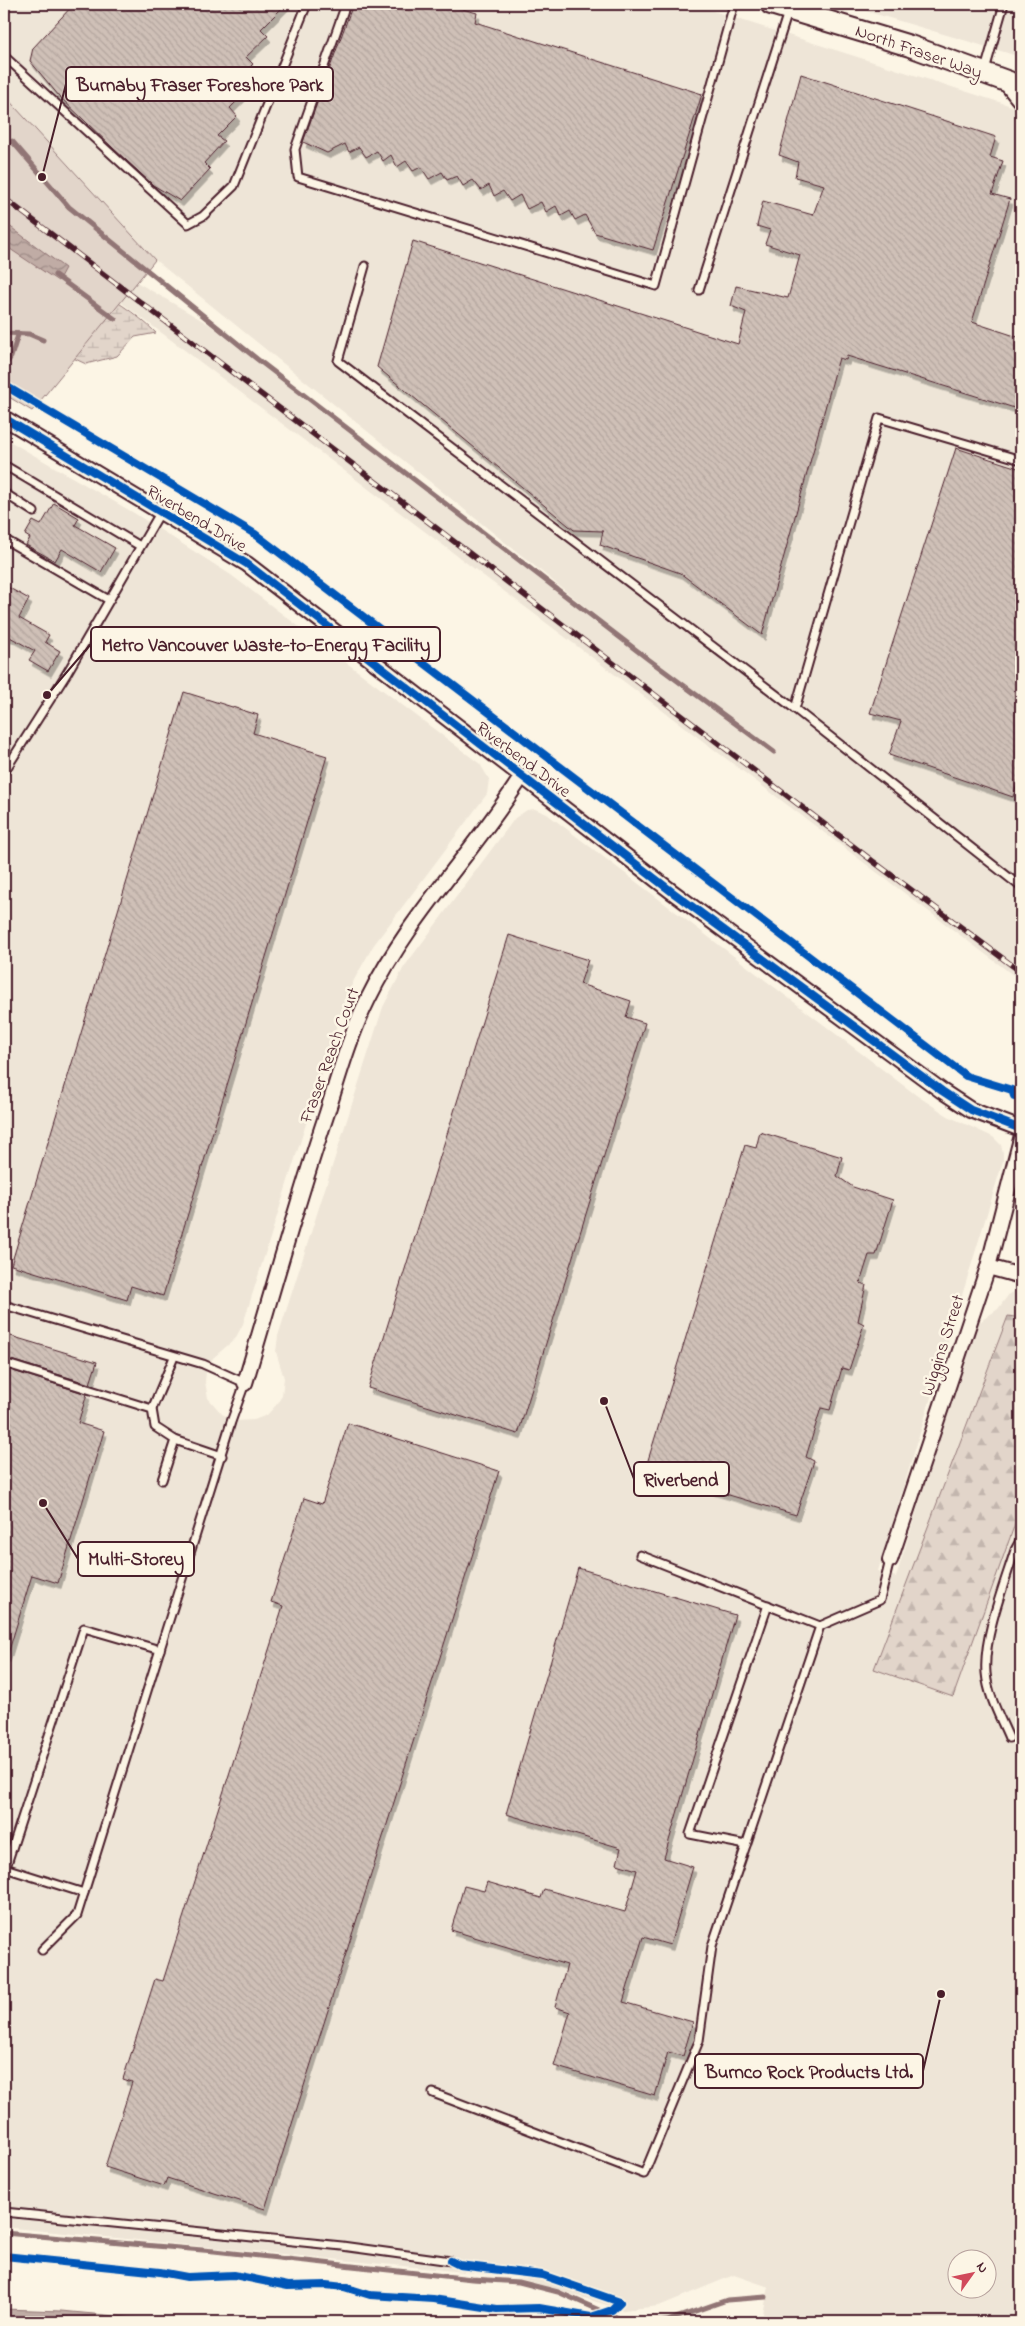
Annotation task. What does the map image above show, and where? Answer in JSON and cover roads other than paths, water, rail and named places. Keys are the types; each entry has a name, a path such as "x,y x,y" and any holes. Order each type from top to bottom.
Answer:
{"street":[{"name":"North Fraser Way","path":"780,7 910,46 1017,86"},
{"name":"Riverbend Drive","path":"4,418 247,564 671,891 942,1091 971,1110 1021,1129"},
{"name":"Fraser Reach Court","path":"245,1383 319,1137 352,1038 368,999 410,928 507,801 522,776"},
{"name":"Wiggins Street","path":"890,1560 988,1267 1021,1139"},
{"path":"988,1267 1021,1276"}],"lane":[{"path":"4,56 188,224 203,216 234,186 307,4"},
{"path":"346,4 295,150 298,177 656,286 734,4"},
{"path":"984,73 1004,4"},
{"path":"699,290 780,7"},
{"path":"365,266 338,361 795,708 1021,887"},
{"path":"795,708 879,418 1021,460"},
{"path":"4,465 140,546"},
{"path":"4,493 34,512"},
{"path":"4,772 67,672 160,513"},
{"path":"4,538 109,600"},
{"path":"4,1305 174,1357 203,1364 245,1383 77,1916 42,1950"},
{"path":"174,1357 152,1409 155,1427 176,1440 222,1456"},
{"path":"4,1363 152,1409"},
{"path":"162,1480 176,1440"},
{"path":"1010,1738 993,1704 986,1673 988,1643 1014,1550 1021,1539"},
{"path":"640,1555 820,1626 880,1600 890,1560"},
{"path":"746,1845 690,1834 768,1605"},
{"path":"433,2092 644,2174 699,2042 712,1946 820,1626"},
{"path":"84,1893 5,1870 84,1628 160,1650"},
{"path":"4,2212 342,2246 451,2260"}],"water":[{"path":"4,222 65,268 58,281 4,245"},
{"path":"4,2309 61,2311 181,2322 4,2322"}],"waterway":[{"path":"4,146 12,141 69,207 257,359 648,659 774,752"},
{"path":"55,275 115,319"},
{"path":"4,333 29,334 43,340"},
{"path":"4,366 11,357 18,335"},
{"path":"4,2233 214,2251 472,2279 519,2282 558,2292 599,2310"},
{"path":"657,2322 667,2321 727,2300 766,2297"},
{"path":"612,2315 621,2320 638,2322"}],"railway":[{"path":"4,198 870,859 1021,972"}],"place":[{"name":"Burnaby Fraser Foreshore Park","path":"42,177"},
{"name":"Metro Vancouver Waste-to-Energy Facility","path":"47,695"},
{"name":"Riverbend","path":"604,1401"},
{"name":"Multi-Storey","path":"43,1503"},
{"name":"Burnco Rock Products Ltd.","path":"941,1994"}]}
